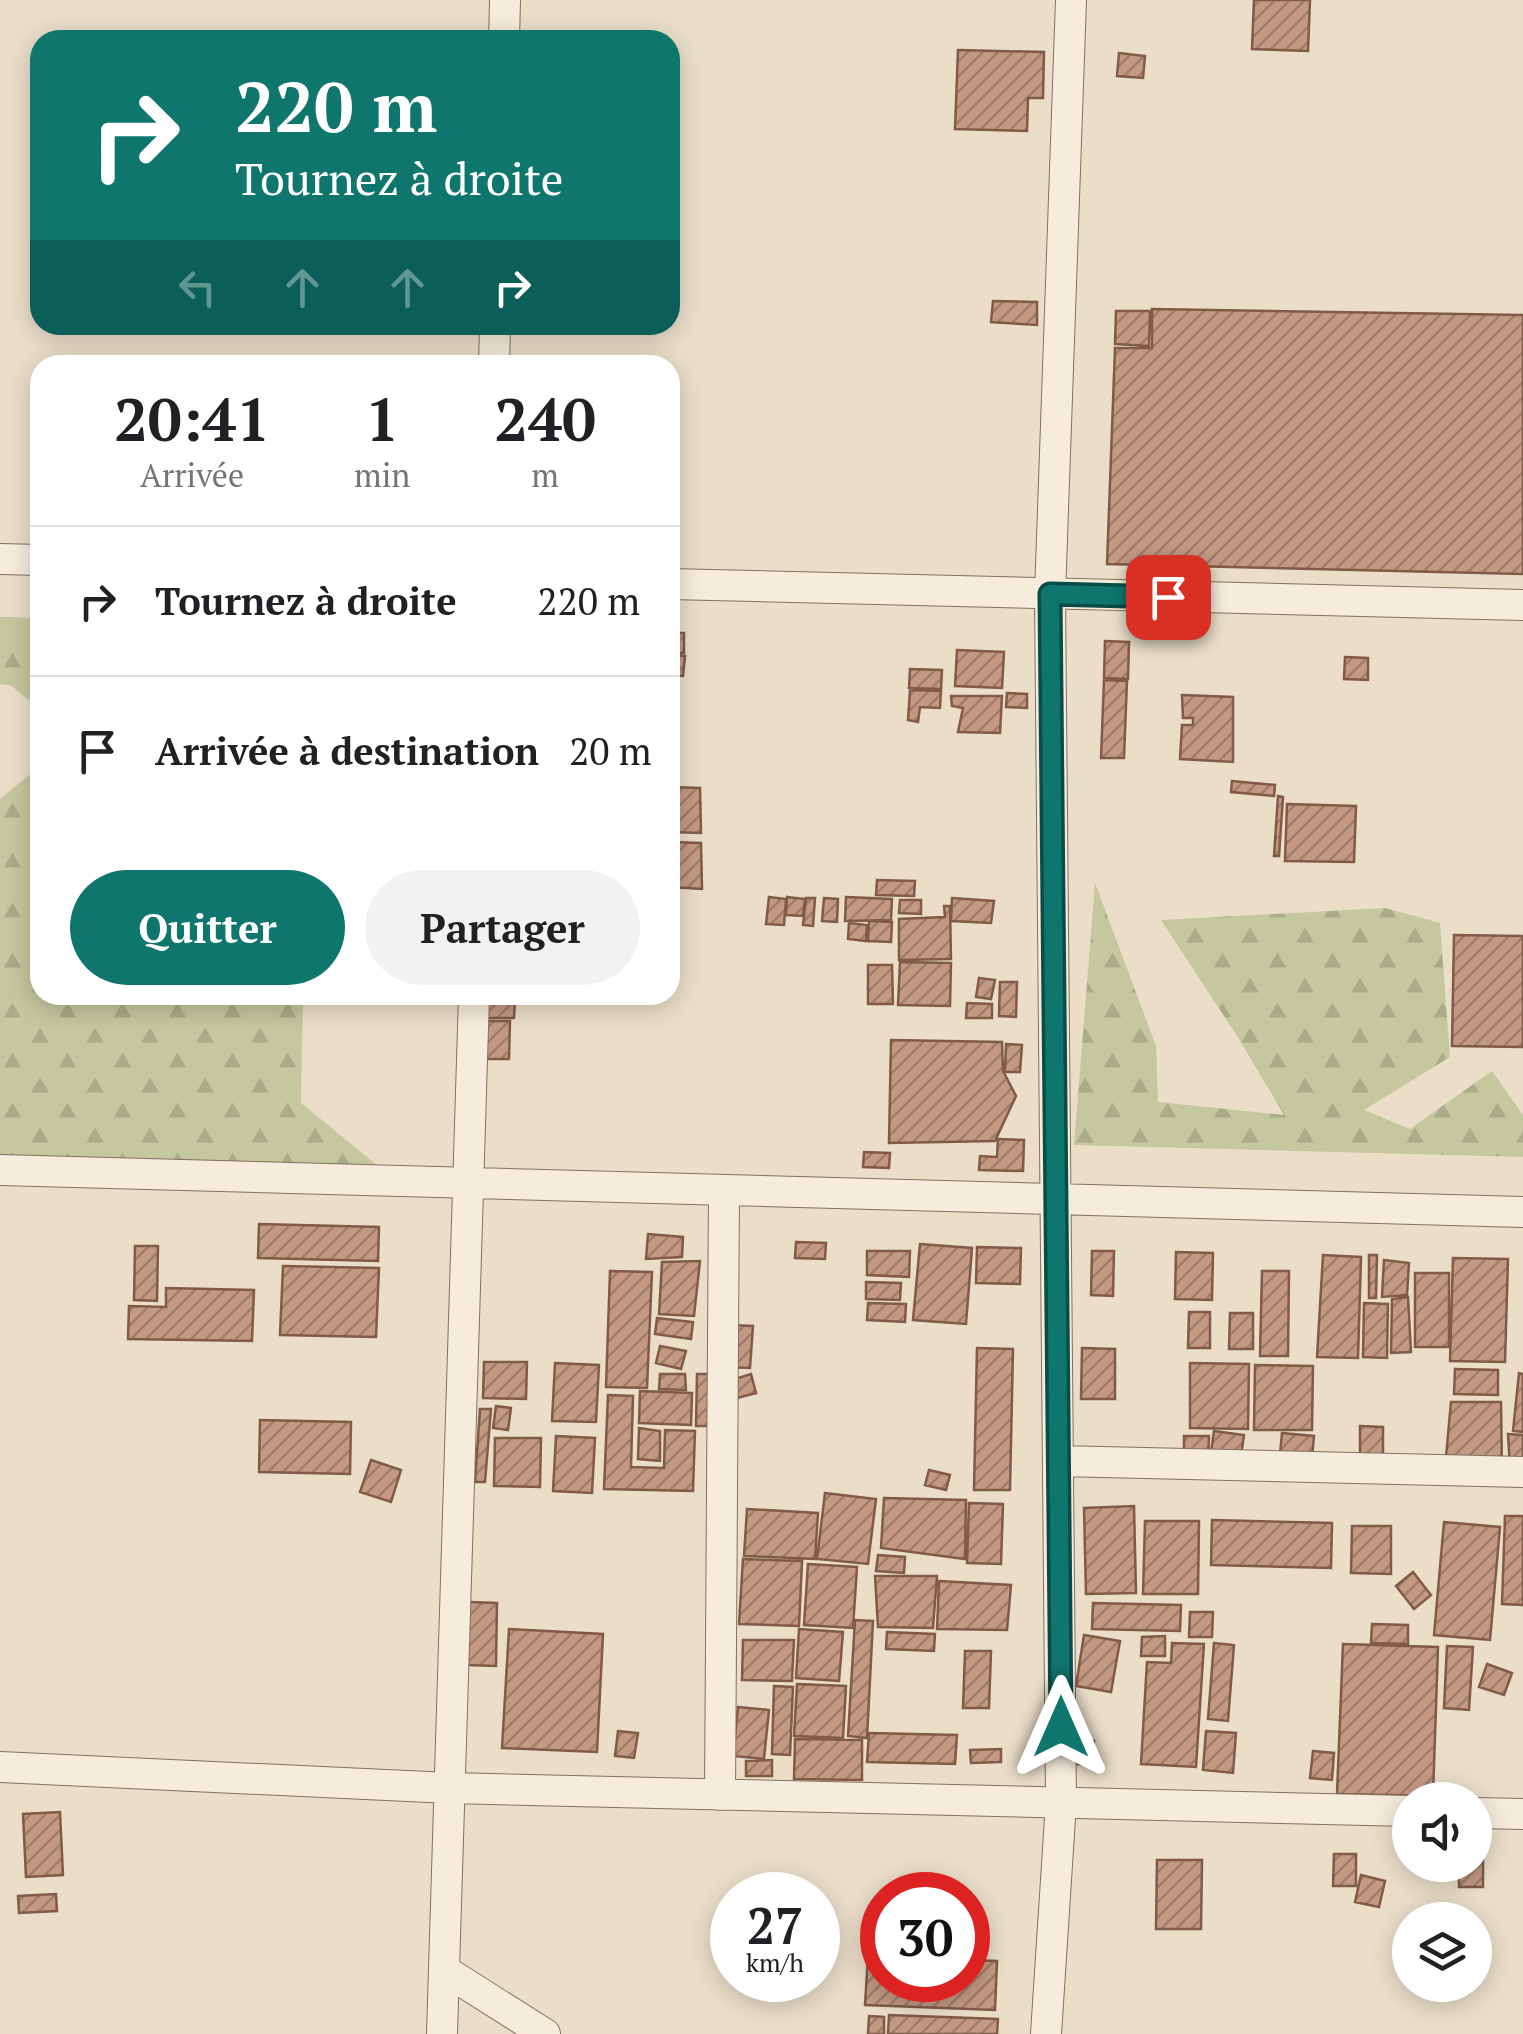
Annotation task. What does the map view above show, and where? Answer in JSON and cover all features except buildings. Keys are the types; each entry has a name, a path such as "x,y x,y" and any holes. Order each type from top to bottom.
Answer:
{"street":[{"path":"504,30 505,0"},
{"path":"1046,2034 1061,1803 1050,594 1071,0"},
{"path":"0,559 30,560"},
{"path":"680,584 1523,605"},
{"path":"442,2034 474,1005"},
{"path":"0,1170 1523,1212"},
{"path":"720,1795 724,1190"},
{"path":"1060,1461 1523,1472"},
{"path":"0,1767 450,1788 1392,1811"},
{"path":"1492,1813 1523,1814"},
{"path":"444,1970 545,2034"}],"green space":[{"path":"0,617 30,618 30,701 10,685 0,684"},
{"path":"30,774 30,1005 303,1005 301,1103 393,1178 0,1175 0,799"},
{"path":"1095,883 1156,1046 1158,1102 1284,1115 1161,920 1385,908 1440,923 1450,1057 1364,1110 1410,1129 1492,1071 1523,1115 1523,1157 1074,1145"}],"route":[{"path":"1061,1727 1050,594 1168,597"}]}
